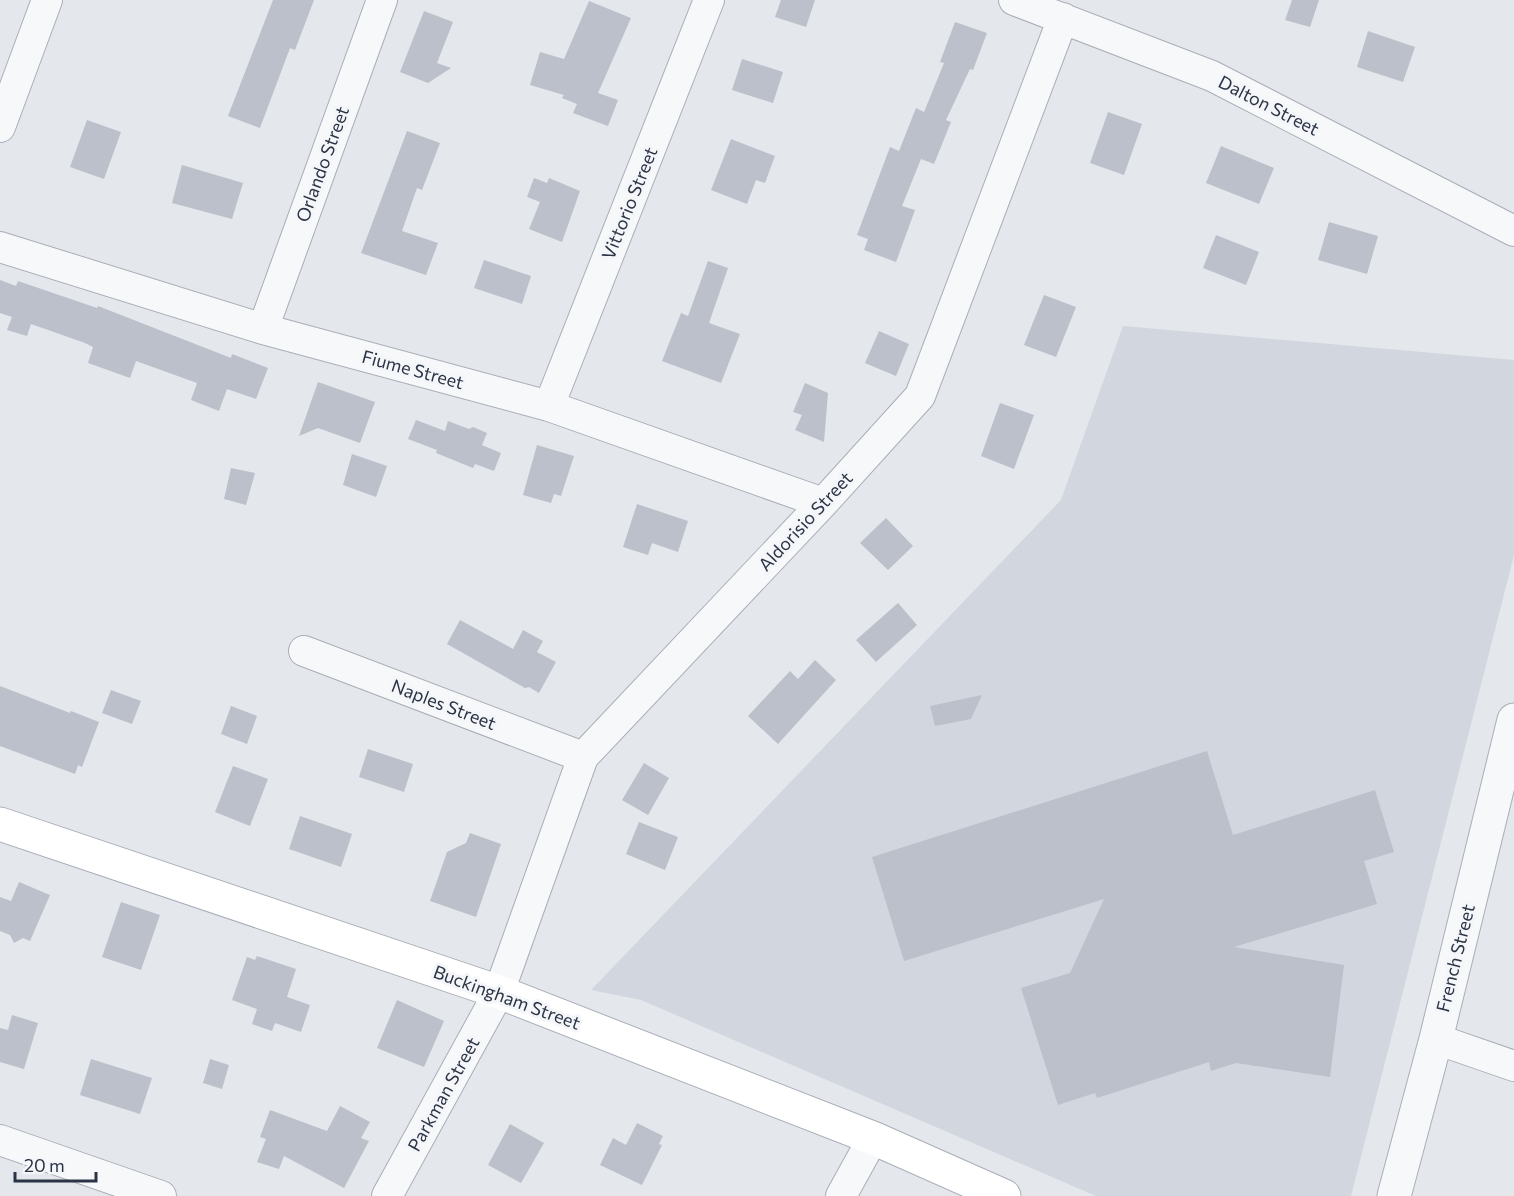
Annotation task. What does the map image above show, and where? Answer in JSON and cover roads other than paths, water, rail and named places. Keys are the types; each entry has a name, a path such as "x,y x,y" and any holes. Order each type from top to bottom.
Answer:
{"main road":[{"name":"Buckingham Street","path":"0,824 499,992 873,1138 1004,1196"}],"street":[{"path":"0,127 47,0"},
{"name":"Orlando Street","path":"263,329 382,0"},
{"name":"Vittorio Street","path":"549,406 709,0"},
{"name":"Dalton Street","path":"1014,0 1212,76 1514,231"},
{"name":"Aldorisio Street","path":"499,992 583,758 920,396 1063,18"},
{"name":"Fiume Street","path":"0,247 263,329 549,406 823,502"},
{"name":"Naples Street","path":"304,651 583,758"},
{"name":"French Street","path":"1394,1196 1436,1039 1514,720"},
{"name":"Parkman Street","path":"387,1196 499,992"},
{"path":"1436,1039 1514,1066"},
{"path":"841,1196 873,1138"},
{"path":"0,1140 161,1196"}]}
